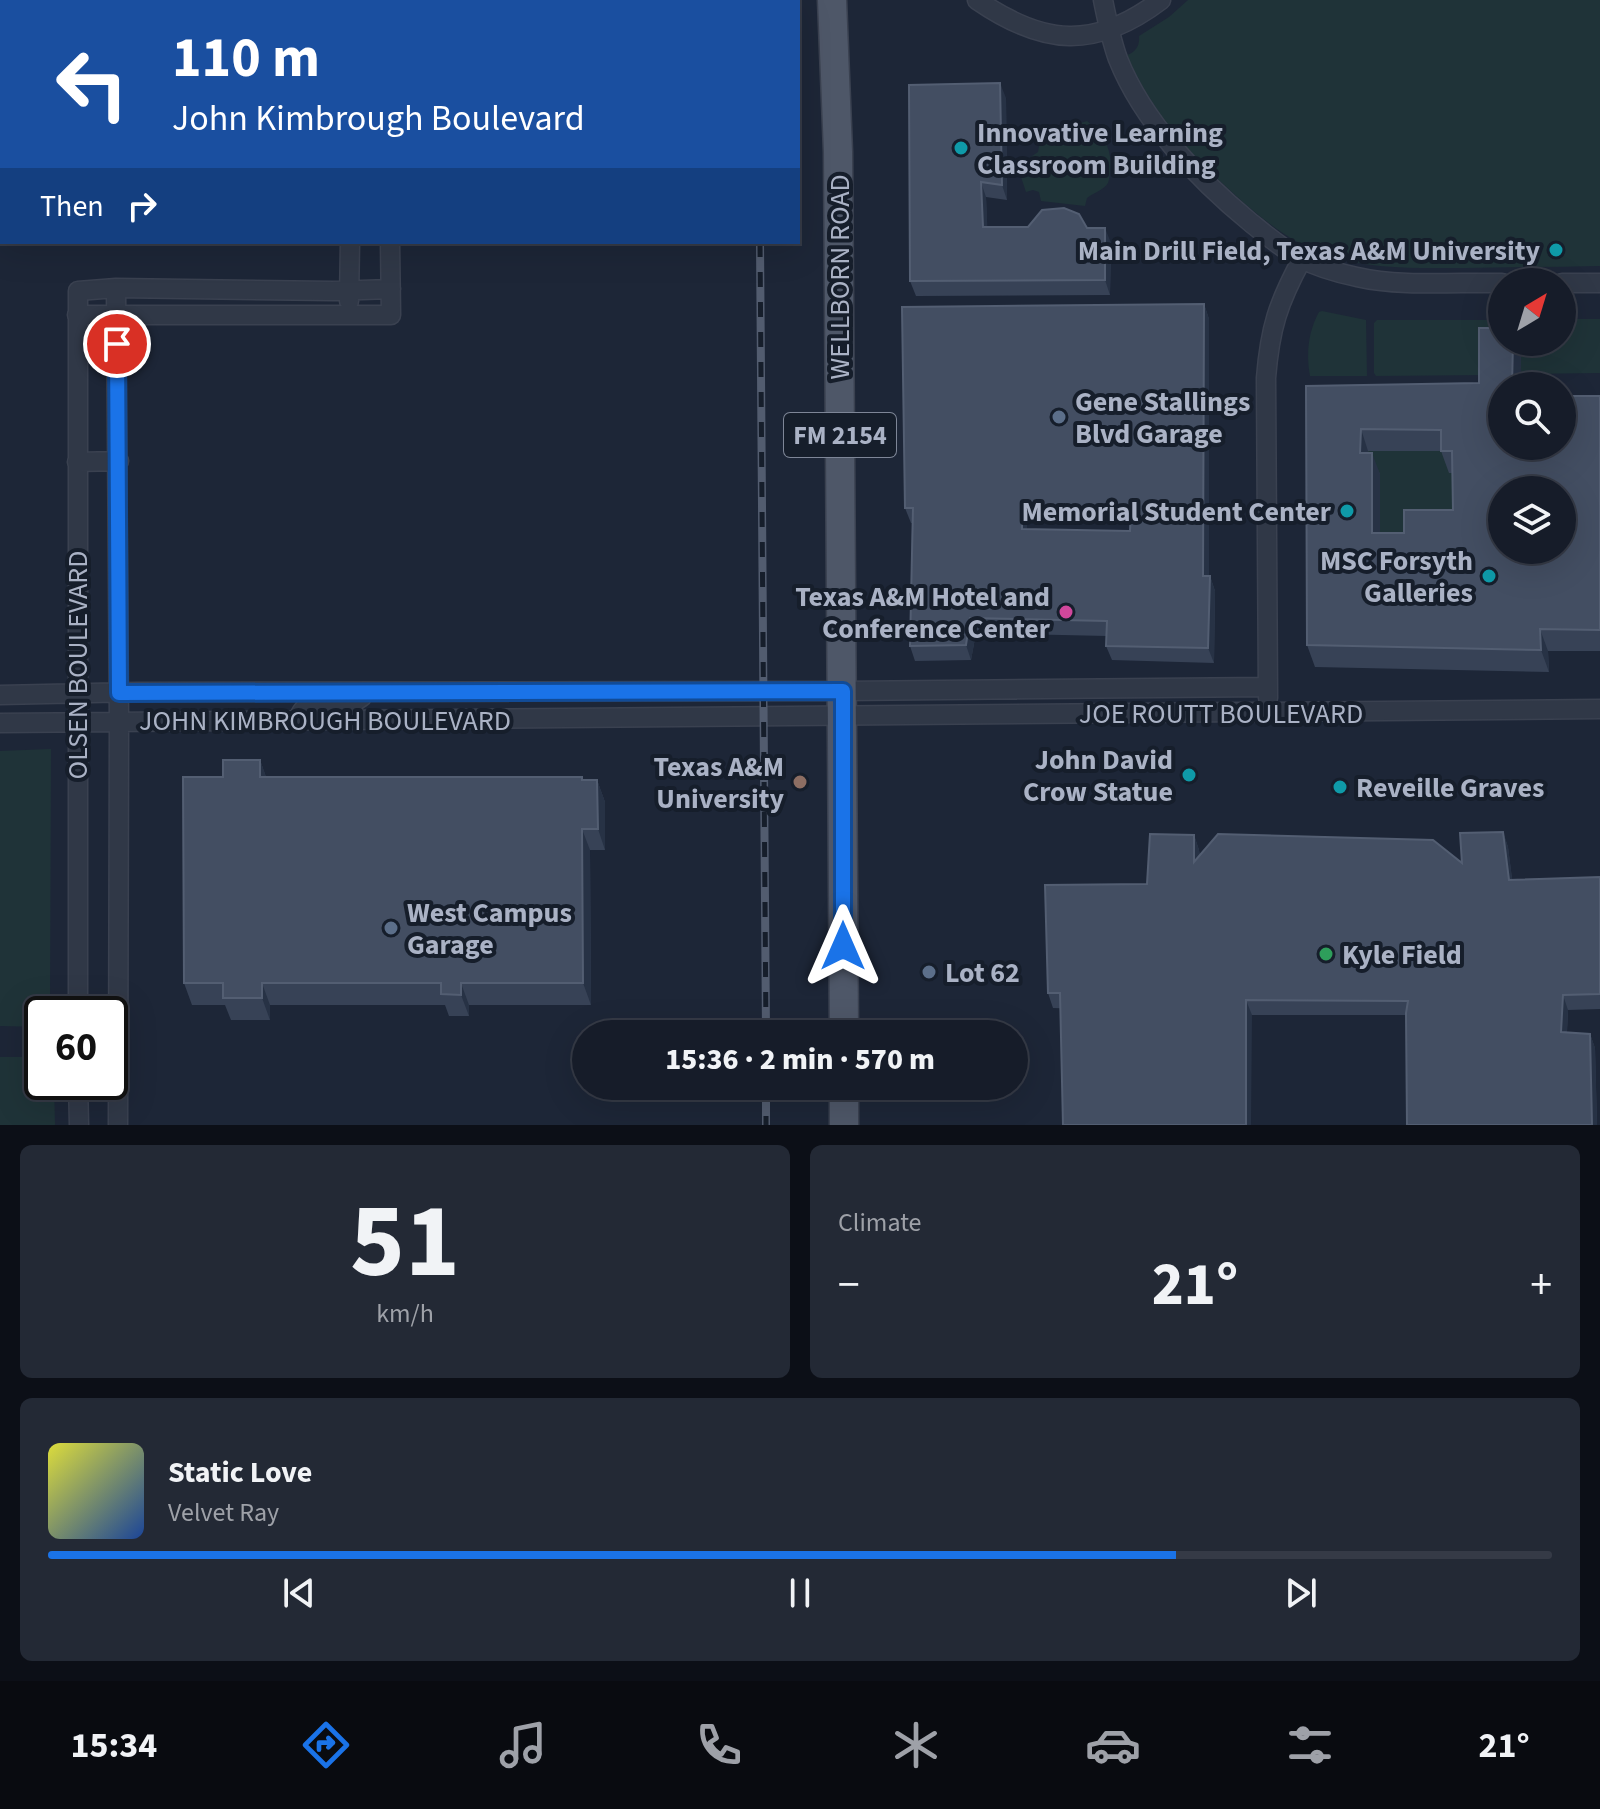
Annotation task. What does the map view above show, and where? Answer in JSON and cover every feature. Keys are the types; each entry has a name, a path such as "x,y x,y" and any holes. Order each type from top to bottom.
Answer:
{"main road":[{"name":"WELLBORN ROAD","path":"832,10 838,152 844,1020"},
{"path":"844,1100 844,1125"}],"street":[{"path":"977,0 1013,23 1058,36 1081,36 1109,28 1142,14 1161,0"},
{"path":"1103,0 1118,58 1152,118 1181,156 1220,197 1269,238 1302,259 1374,281 1488,283"},
{"path":"349,316 350,244"},
{"path":"390,244 391,289 391,315 77,315 78,291 116,288 391,289"},
{"path":"1268,712 1267,367 1276,314 1302,259"},
{"path":"1576,283 1600,283"},
{"name":"OLSEN BOULEVARD","path":"115,996 119,722 116,288"},
{"name":"OLSEN BOULEVARD","path":"77,315 78,996"},
{"path":"77,462 119,461"},
{"name":"JOE ROUTT BOULEVARD","path":"843,703 987,689 1268,687"},
{"path":"1079,688 1081,714"},
{"path":"987,689 987,714"},
{"path":"424,691 424,720"},
{"name":"JOHN KIMBROUGH BOULEVARD","path":"0,695 424,691 843,703"},
{"path":"298,721 304,707 349,704 371,692"},
{"name":"JOE ROUTT BOULEVARD","path":"843,703 987,714 1600,709"},
{"name":"JOHN KIMBROUGH BOULEVARD","path":"0,723 424,720 843,703"},
{"path":"78,1100 79,1125"},
{"name":"OLSEN BOULEVARD","path":"117,1100 118,1125"}],"green space":[{"path":"1188,0 1600,0 1600,266 1377,266 1326,255 1283,233 1232,193 1180,139 1145,90 1127,55 1137,48 1139,36 1169,17"},
{"path":"1087,121 1098,131 1108,149 1111,163 1108,183 1087,198 1085,206 1041,201 1039,192 1026,192 1021,177 1021,158 1029,158 1038,152 1037,141"},
{"path":"1322,311 1366,320 1367,376 1310,376 1310,335"},
{"path":"1576,319 1600,319 1600,373 1521,372 1521,356 1576,356"},
{"path":"1377,320 1488,320 1491,372 1488,375 1376,376 1374,323"},
{"path":"1368,451 1449,451 1460,473 1460,531 1380,555 1368,474"},
{"path":"51,749 50,996 24,996 24,1027 0,1026 0,751"},
{"path":"0,1057 24,1057 24,1100 54,1100 55,1125 0,1125"}],"building":[{"name":"Innovative Learning Classroom Building","path":"1000,83 1002,185 981,182 983,227 1028,227 1042,210 1064,208 1079,214 1087,228 1105,228 1105,280 910,281 909,85"},
{"name":"Gene Stallings Blvd Garage","path":"1204,304 1203,576 1210,576 1208,648 1106,646 1107,621 970,618 966,645 910,646 913,508 905,508 902,307","holes":["1022,508 1131,508 1130,531 1022,529"]},
{"name":"Memorial Student Center","path":"1479,328 1488,328 1488,356 1513,356 1512,372 1488,372 1488,460 1576,460 1576,396 1600,396 1600,630 1540,629 1541,650 1307,645 1306,386 1479,383","holes":["1361,429 1441,430 1441,451 1452,451 1453,510 1404,510 1404,533 1372,533 1372,453 1360,453"]},
{"name":"West Campus Garage","path":"223,760 260,760 260,777 582,777 582,780 597,780 598,829 582,829 583,983 461,983 461,995 441,994 441,983 262,983 262,998 223,998 223,983 184,983 183,777 223,777"},
{"name":"Kyle Field","path":"1503,832 1509,880 1600,877 1600,994 1563,995 1561,1032 1590,1034 1592,1125 1407,1125 1408,1001 1246,1000 1246,1125 1063,1125 1060,993 1048,993 1045,885 1147,884 1150,834 1194,835 1194,862 1218,834 1433,840 1462,863 1460,833"}],"railway":[{"path":"760,244 766,1020"},
{"path":"766,1100 766,1125"}],"place":[{"name":"Innovative Learning Classroom Building","path":"961,148"},
{"name":"Main Drill Field, Texas A&M University","path":"1556,250"},
{"name":"Gene Stallings Blvd Garage","path":"1059,417"},
{"name":"Memorial Student Center","path":"1347,511"},
{"name":"MSC Forsyth Galleries","path":"1489,576"},
{"name":"Texas A&M Hotel and Conference Center","path":"1066,612"},
{"name":"John David Crow Statue","path":"1189,775"},
{"name":"Texas A&M University","path":"800,782"},
{"name":"Reveille Graves","path":"1340,787"},
{"name":"West Campus Garage","path":"391,928"},
{"name":"Kyle Field","path":"1326,954"},
{"name":"Lot 62","path":"929,972"}],"route":[{"path":"117,344 119,693 843,691 843,946"}]}
